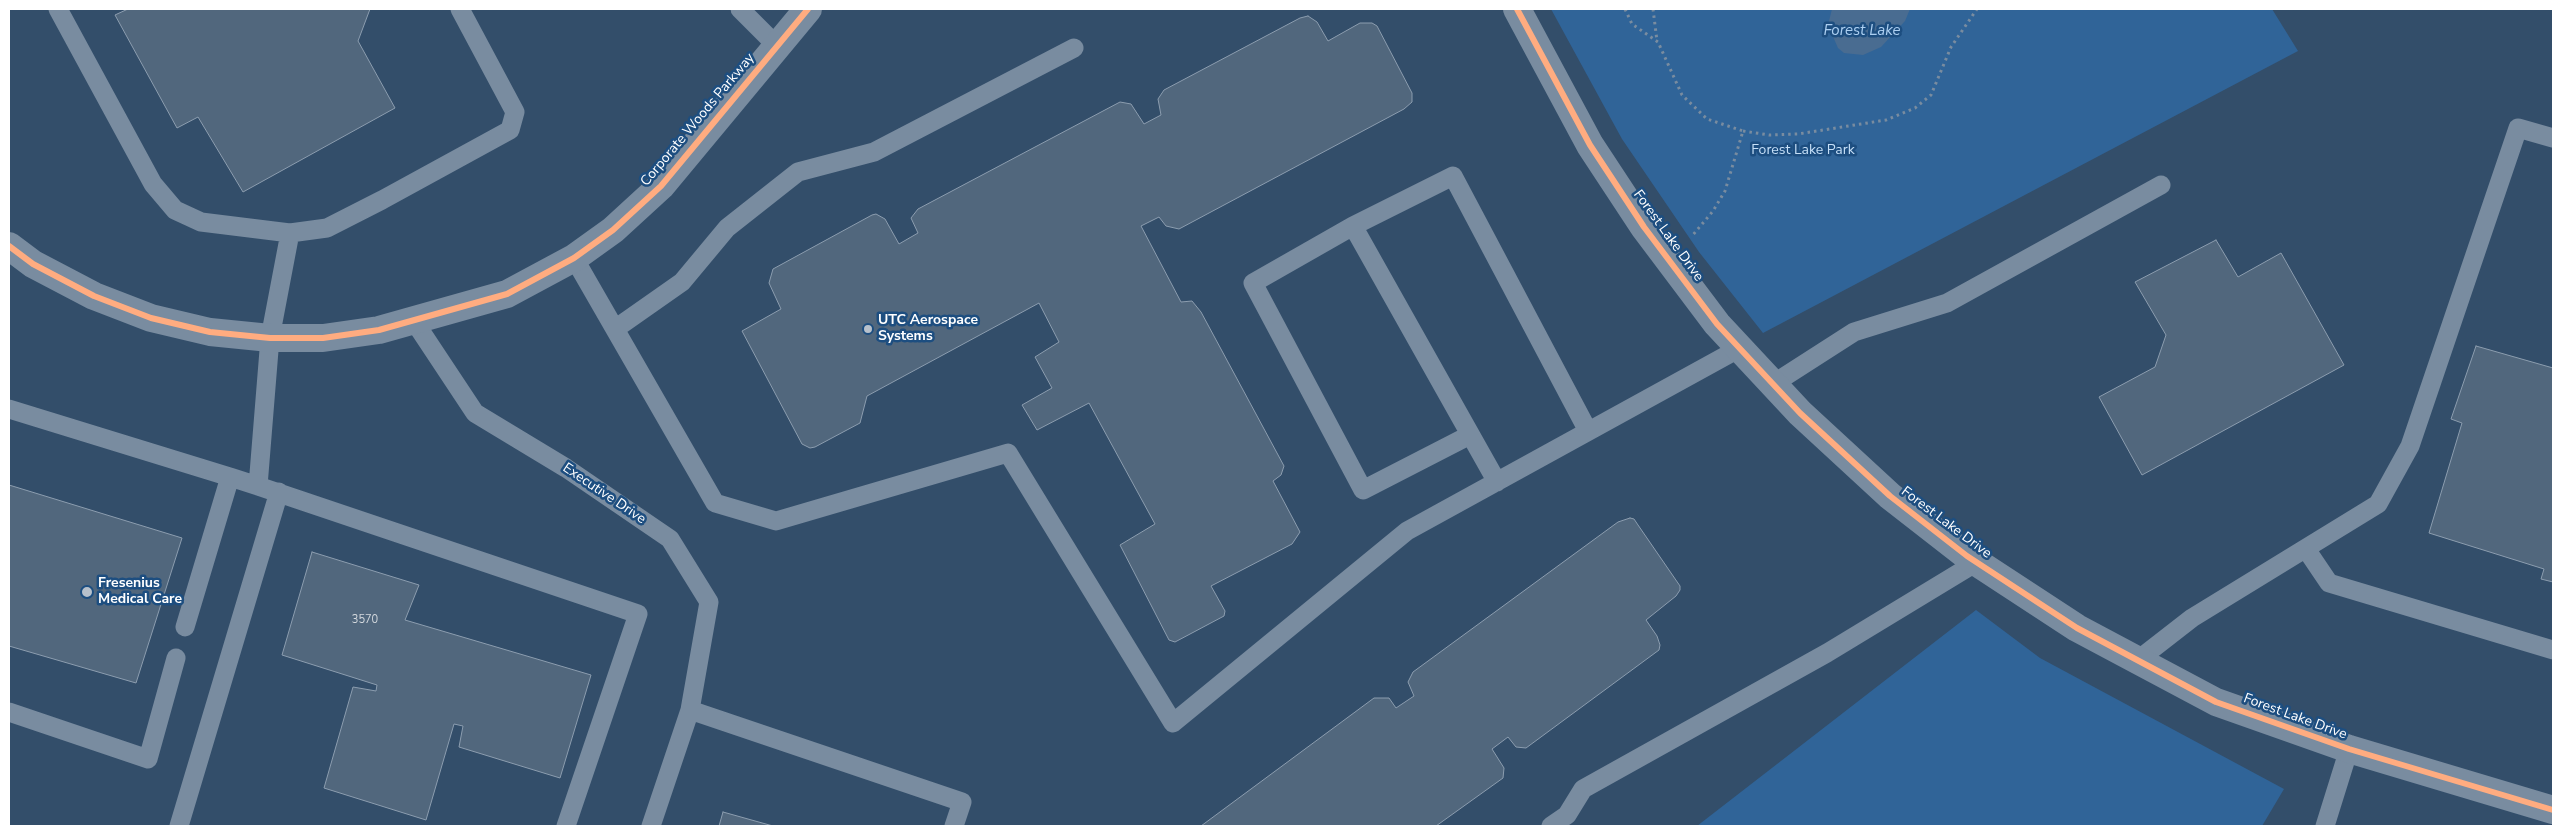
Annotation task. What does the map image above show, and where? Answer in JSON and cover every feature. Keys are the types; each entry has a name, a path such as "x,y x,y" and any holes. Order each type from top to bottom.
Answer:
{"street":[{"name":"Corporate Woods Parkway","path":"9,246 33,264 94,296 151,318 210,332 270,338 323,338 379,330 507,294 574,258 613,230 661,186 808,9"},
{"name":"Forest Lake Drive","path":"1516,9 1590,144 1644,227 1718,324 1800,413 1890,496 1977,562 2077,628 2216,702 2349,749 2553,810"}],"lane":[{"path":"58,9 153,184 175,210 201,222 290,233 327,228 510,130 515,112 460,9"},
{"path":"740,9 777,46"},
{"path":"615,329 682,282 727,228 798,172 874,152 1074,48"},
{"path":"2138,660 2192,618 2378,504 2410,446 2518,128 2553,138"},
{"path":"1470,435 1363,490 1254,283 1353,226 1453,176 1588,432"},
{"path":"1773,384 1854,332 1948,303 2161,185"},
{"path":"1353,226 1497,482"},
{"path":"258,486 270,338 290,233"},
{"path":"574,258 715,503 776,521 1008,453 1173,723 1407,531 1740,348"},
{"name":"Executive Drive","path":"414,321 474,413 566,468 670,539 709,602 690,710 651,826"},
{"path":"9,409 278,492 638,614 566,826"},
{"path":"185,627 230,477"},
{"path":"180,826 278,492"},
{"path":"2306,549 2329,583 2553,650"},
{"path":"1551,826 1567,815 1583,789 1827,653 1977,562"},
{"path":"9,712 148,759 176,658"},
{"path":"690,710 962,802 954,826"},
{"path":"2326,826 2349,749"}],"path":[{"path":"1625,9 1632,24 1658,42"},
{"path":"1653,9 1658,42 1682,96 1707,118 1743,131 1769,136 1798,134 1886,120 1915,108 1931,95 1951,48 1977,9"},
{"path":"1669,260 1708,217 1725,191 1743,131"}],"green space":[{"name":"Forest Lake Park","path":"1551,9 2272,9 2298,51 1763,333 1699,252 1622,139"},
{"path":"1976,610 2040,658 2284,789 2262,826 1697,826"}],"water":[{"name":"Forest Lake","path":"1832,9 1910,9 1905,21 1881,47 1863,55 1844,53 1838,48 1828,25"}],"building":[{"path":"128,9 370,9 358,41 395,108 243,192 198,117 177,128 115,15"},
{"name":"UTC Aerospace Systems","path":"1308,16 1317,22 1328,41 1360,23 1372,23 1377,26 1412,93 1412,102 1404,109 1179,229 1166,226 1159,217 1141,226 1181,302 1192,301 1201,312 1284,466 1281,475 1273,481 1300,532 1292,544 1211,586 1225,611 1224,616 1175,642 1169,640 1120,545 1155,524 1089,403 1037,430 1022,405 1052,388 1035,357 1059,342 1039,303 867,396 860,423 815,447 810,448 802,444 742,331 781,309 769,283 773,269 876,214 885,219 899,244 918,233 911,218 918,209 1120,102 1131,104 1144,124 1161,115 1158,99 1164,90 1300,18"},
{"path":"2216,240 2238,277 2281,253 2344,365 2142,475 2099,397 2155,367 2166,335 2135,282"},
{"path":"2476,346 2553,368 2553,582 2541,579 2544,569 2429,533 2462,423 2451,419"},
{"name":"Fresenius Medical Care","path":"9,485 182,538 136,683 9,646"},
{"path":"1630,518 1634,519 1680,586 1676,596 1646,620 1657,636 1660,645 1659,650 1526,748 1516,747 1508,737 1492,749 1504,768 1503,778 1436,826 1201,826 1374,698 1389,698 1396,708 1414,696 1408,682 1413,672 1618,522"},
{"path":"312,552 419,585 405,620 591,675 560,778 459,747 463,726 454,724 426,820 324,788 353,687 376,691 377,685 282,655"},
{"path":"723,812 773,826 719,826"}],"cycle path":[{"path":"9,246 33,264 94,296 151,318 210,332 270,338 323,338 379,330 507,294 574,258 613,230 661,186 808,9"},
{"path":"1517,9 1590,145 1644,227 1717,324 1800,413 1890,496 1967,556 2077,628 2216,702 2349,749 2553,810"}],"place":[{"name":"UTC Aerospace Systems","path":"868,329"},
{"name":"Fresenius Medical Care","path":"87,592"}]}
